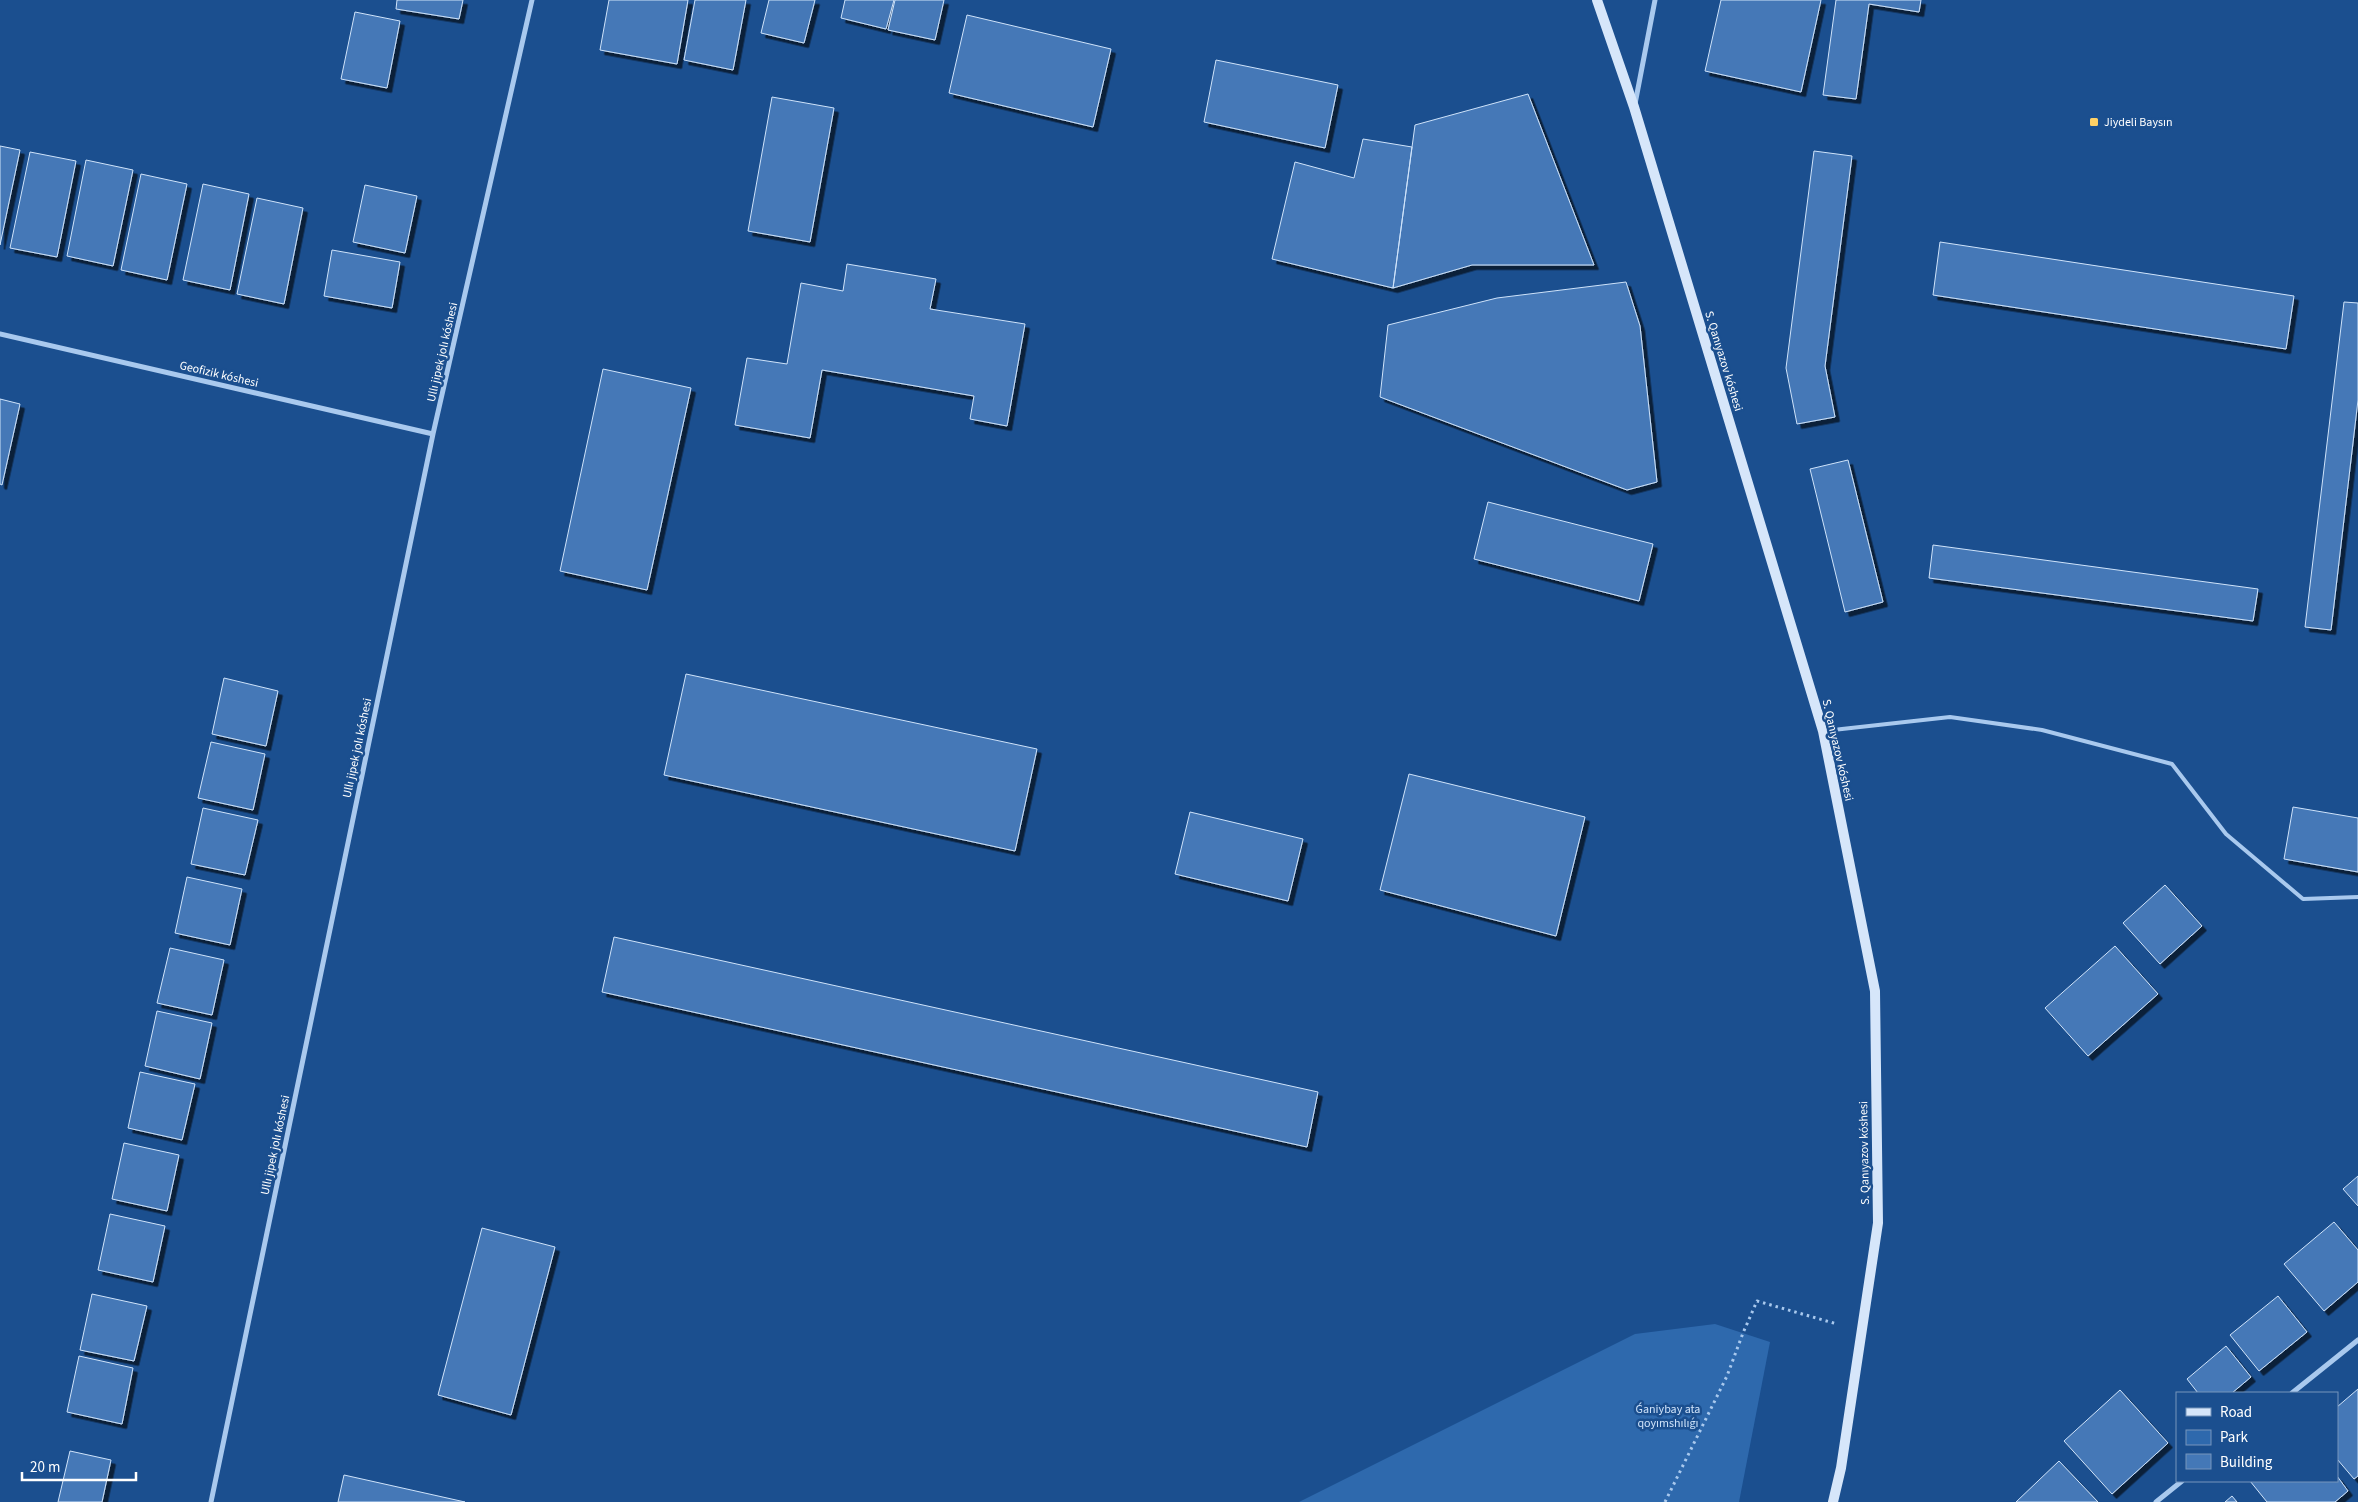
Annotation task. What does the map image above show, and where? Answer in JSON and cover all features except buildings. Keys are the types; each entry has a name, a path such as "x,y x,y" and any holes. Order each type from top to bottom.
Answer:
{"street":[{"name":"Ullı jipek jolı kóshesi","path":"211,1502 433,434 532,0"},
{"name":"S. Qanıyazov kóshesi","path":"1597,0 1634,107 1823,731 1875,991 1878,1222 1841,1468 1833,1502"},
{"path":"1634,107 1655,0"},
{"name":"Geofizik kóshesi","path":"0,334 433,434"},
{"path":"2293,1392 2358,1340"},
{"path":"2156,1502 2181,1482"}],"lane":[{"path":"1823,731 1950,717 2042,730 2172,764 2226,834 2303,898 2358,897"}],"path":[{"path":"1665,1502 1727,1376 1757,1301 1861,1331"}],"green space":[{"name":"Ǵaniybay ata qoyımshılıǵı","path":"1715,1324 1770,1342 1739,1502 1299,1502 1635,1334"}],"place":[{"name":"Jiydeli Baysın","path":"2094,122"}]}
